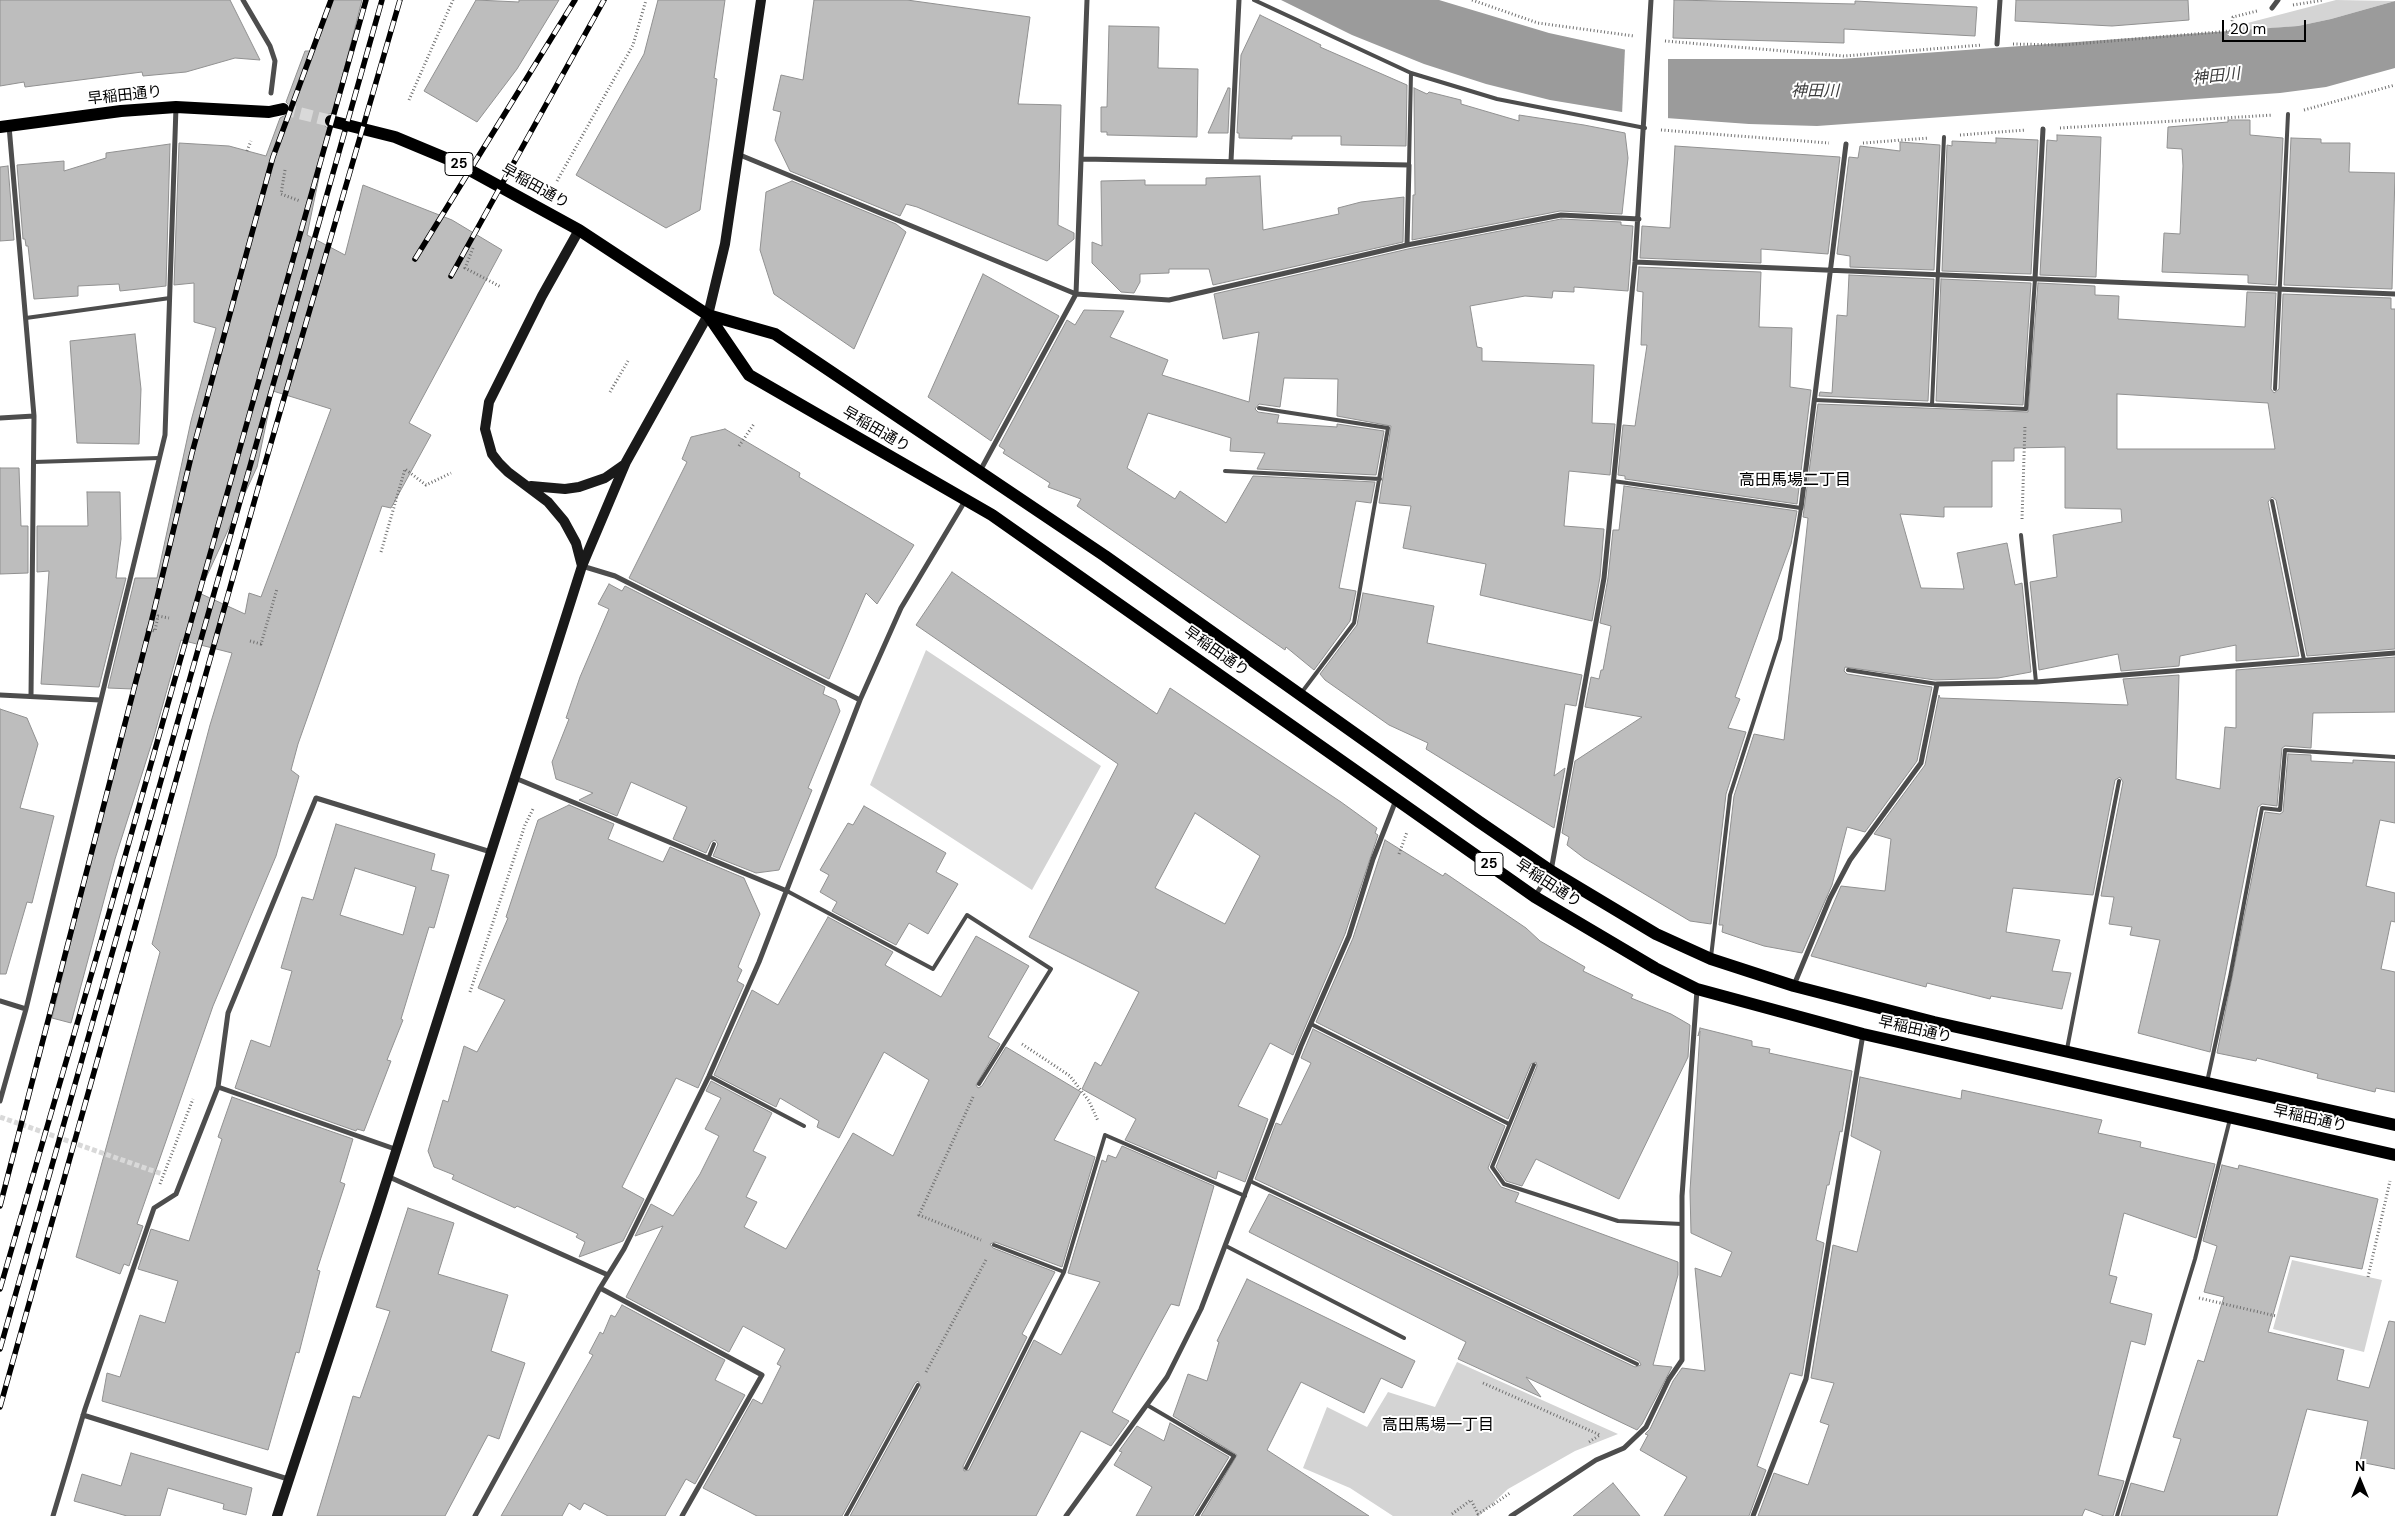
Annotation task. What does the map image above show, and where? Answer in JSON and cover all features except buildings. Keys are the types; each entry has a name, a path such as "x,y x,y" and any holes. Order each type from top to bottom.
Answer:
{"main road":[{"name":"早稲田通り","path":"4,127 121,111 176,107 269,112 283,109"},
{"name":"早稲田通り","path":"331,121 395,137 455,162 579,230 708,315 775,334 980,471 1301,694 1551,871 1656,934 1711,958 1794,986 1934,1022 2395,1125"},
{"name":"早稲田通り","path":"708,315 749,376 992,515 1080,575 1535,897 1655,968 1697,989 1862,1034 2395,1155"}],"street":[{"path":"244,0 270,46 275,61 271,93"},
{"path":"277,1516 492,852 582,566 626,462 708,315 726,244 761,0"},
{"path":"980,471 1076,294 1087,0"},
{"path":"1231,161 1239,0"},
{"path":"1535,897 1551,871 1604,578 1639,219 1651,0"},
{"path":"1997,44 2000,0"},
{"path":"2272,8 2278,0"},
{"path":"0,1101 26,1009 164,434 176,107"},
{"path":"4,127 26,318 34,416 31,696"},
{"path":"2035,279 2043,129"},
{"path":"1801,508 1846,144"},
{"path":"740,155 1076,294 1169,300 1407,245 1561,215 1639,219"},
{"path":"1082,159 1409,165 1407,245"},
{"path":"579,230 542,296 489,402 485,430 492,454 508,472 528,485 548,502 564,521 576,542 582,566"},
{"path":"1635,262 2395,294"},
{"path":"0,418 34,416"},
{"path":"528,485 547,489 579,487 605,478 626,462"},
{"path":"475,1516 600,1288 624,1249 709,1076 759,962 860,700 901,608 965,500"},
{"path":"582,566 615,576 860,700"},
{"path":"1794,986 1830,898 1850,860 1921,763 1937,684 2036,682 2395,652"},
{"path":"0,695 100,700"},
{"path":"515,778 786,891"},
{"path":"53,1516 83,1415 154,1208 176,1194 218,1086 228,1012 316,798 492,852"},
{"path":"1066,1516 1167,1377 1197,1317 1311,1024 1349,936 1372,859 1396,800"},
{"path":"1511,1516 1596,1460 1624,1448 1646,1427 1669,1379 1682,1360 1682,1196 1697,989"},
{"path":"0,1001 26,1009"},
{"path":"1754,1516 1806,1379 1862,1034"},
{"path":"218,1086 395,1149"},
{"path":"386,1175 608,1274"},
{"path":"600,1288 762,1375 682,1516"},
{"path":"83,1415 288,1479"}],"lane":[{"path":"1254,0 1411,74 1497,100 1645,128"},
{"path":"1409,165 1411,74"},
{"path":"2276,389 2288,114"},
{"path":"1932,405 1944,137"},
{"path":"1815,400 2026,409 2035,279"},
{"path":"26,318 170,298"},
{"path":"1259,408 1388,428 1354,623 1301,694"},
{"path":"34,462 159,458"},
{"path":"1224,471 1380,479"},
{"path":"1613,481 1801,508 1780,639 1730,795 1711,958"},
{"path":"2272,501 2304,660"},
{"path":"2021,535 2036,682"},
{"path":"1848,670 1937,684"},
{"path":"2207,1084 2232,968 2262,808 2280,810 2285,750 2395,757"},
{"path":"2066,1052 2120,781"},
{"path":"708,858 714,844"},
{"path":"786,891 933,969 967,915 1051,969 979,1084"},
{"path":"1311,1024 1509,1124"},
{"path":"1534,1065 1492,1167 1504,1184 1618,1221 1682,1224"},
{"path":"709,1076 804,1126"},
{"path":"2117,1516 2184,1294 2230,1118"},
{"path":"966,1468 1064,1272 1105,1135 1245,1196"},
{"path":"1250,1182 1638,1364"},
{"path":"994,1245 1064,1272"},
{"path":"1226,1246 1404,1338"},
{"path":"846,1516 918,1385"},
{"path":"1147,1405 1234,1456 1198,1516"}],"path":[{"path":"409,100 453,0"},
{"path":"557,181 633,45 646,0"},
{"path":"1472,0 1538,23 1682,44 1844,56 1997,44 2062,45 2230,31 2233,17 2272,8 2324,0"},
{"path":"1645,128 1846,144 2043,129 2288,114 2395,85"},
{"path":"247,151 251,141"},
{"path":"285,170 281,194 300,201"},
{"path":"474,248 465,268 501,287"},
{"path":"610,392 628,361"},
{"path":"2021,535 2026,409"},
{"path":"740,446 754,424"},
{"path":"381,552 405,470 426,485 451,473"},
{"path":"250,641 261,644 277,589"},
{"path":"146,629 155,631 158,616 170,618"},
{"path":"470,992 525,826 534,807"},
{"path":"1399,854 1407,832"},
{"path":"1009,1036 1070,1076 1089,1101 1105,1135"},
{"path":"918,1385 994,1245 919,1215 979,1084"},
{"path":"2368,1277 2390,1181"},
{"path":"2184,1294 2276,1316"},
{"path":"1483,1383 1600,1435 1584,1446"},
{"path":"1452,1514 1471,1500 1478,1514 1518,1488"},
{"path":"1494,1504 1499,1510"}],"shaded area":[{"path":"2336,0 2395,1 2298,26 2236,31 2236,26"},
{"path":"926,650 1101,766 1032,890 870,785"},
{"path":"2292,1260 2382,1280 2364,1352 2273,1329"},
{"path":"1457,1362 1618,1434 1575,1451 1508,1489 1479,1516 1393,1516 1350,1488 1303,1468 1327,1407 1367,1427 1388,1392 1435,1407"}],"water":[{"name":"神田川","path":"1281,0 1439,0 1549,33 1668,59 1841,59 2298,26 2395,1 2395,68 2326,87 2280,93 1817,126 1749,124 1666,118 1622,112 1550,100 1486,84 1424,64 1352,35"}],"pier":[{"path":"1625,48 1668,56 1668,121 1622,115"}],"tunnel":[{"path":"283,109 331,121"},
{"path":"0,1117 162,1174"}],"railway":[{"path":"0,1206 151,623 192,453 258,211 273,157 331,0"},
{"path":"0,1289 104,931 366,0"},
{"path":"0,1349 382,0"},
{"path":"0,1407 262,474 400,0"},
{"path":"415,259 575,0"},
{"path":"451,276 604,0"}],"district":[{"name":"高田馬場二丁目","path":"1795,481"},
{"name":"高田馬場一丁目","path":"1438,1426"}]}
